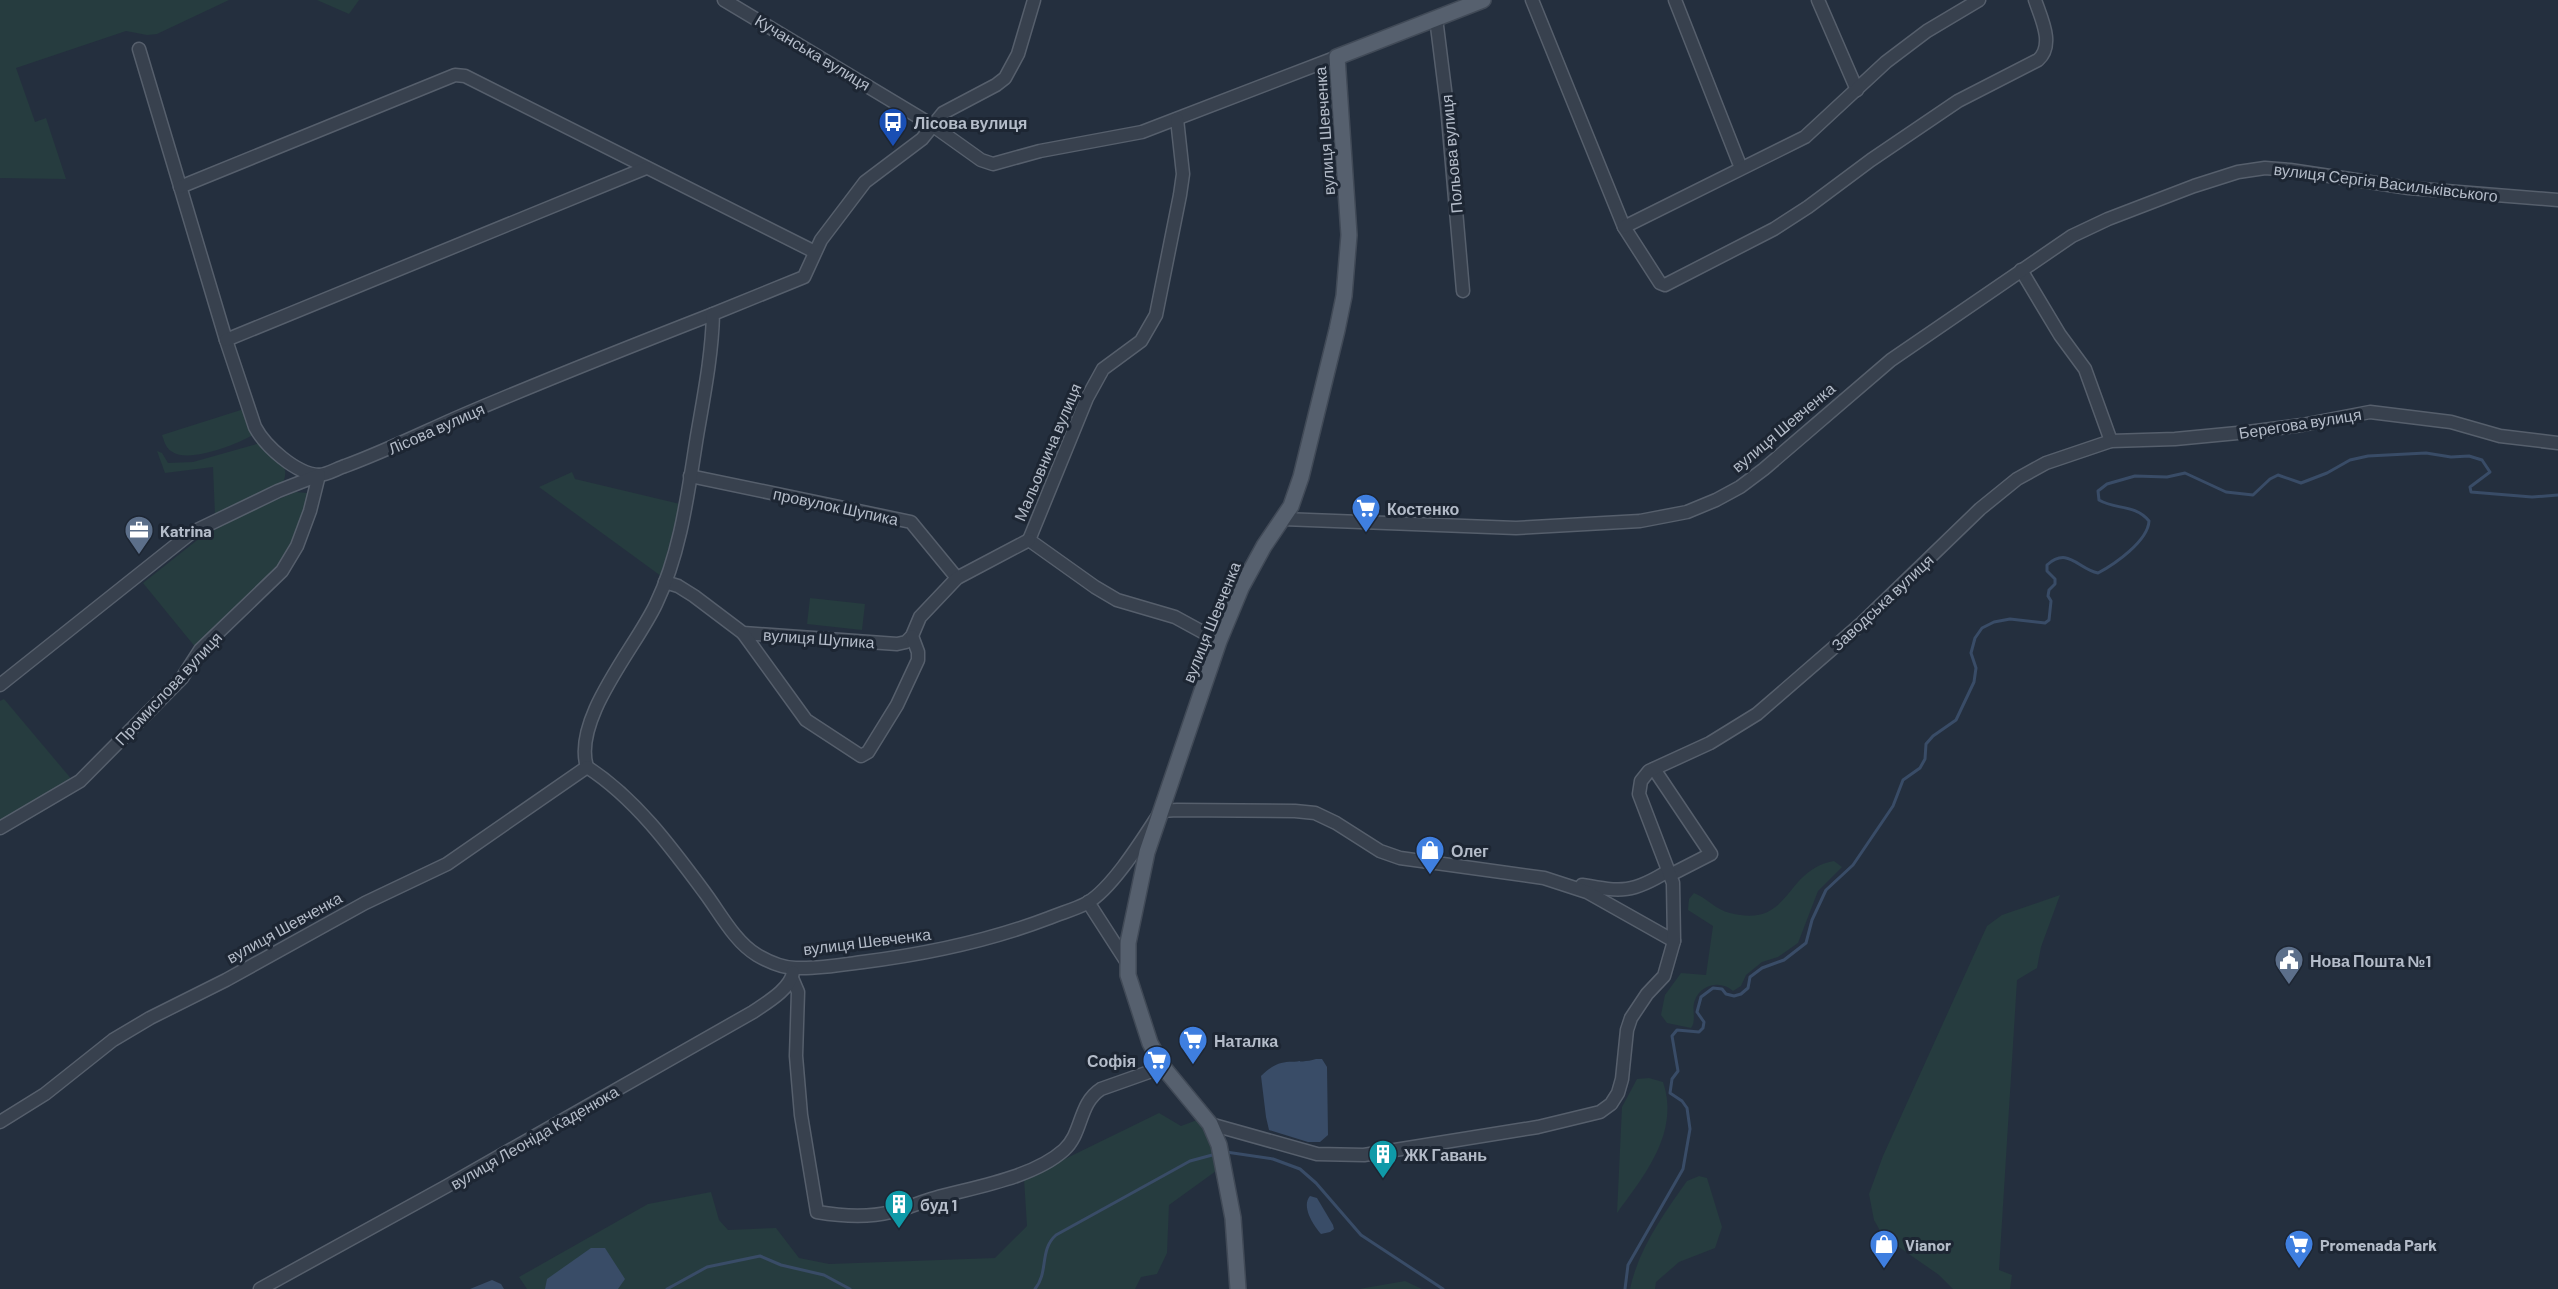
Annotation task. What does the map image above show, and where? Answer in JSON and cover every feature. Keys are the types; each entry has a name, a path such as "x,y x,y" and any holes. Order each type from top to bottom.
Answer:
{"main road":[{"path":"1337,57 1483,0"},
{"name":"вулиця Шевченка","path":"1238,1289 1233,1218 1219,1145 1210,1124 1163,1067 1140,1016 1126,961 1136,897 1147,852 1220,641 1253,565 1283,519 1301,477 1344,296 1348,235 1337,57"}],"street":[{"name":"Кучанська вулиця","path":"724,0 743,4 932,125"},
{"name":"Лісова вулиця","path":"319,475 385,452 452,420 580,366 804,277 831,224 865,182 922,139 943,113 1005,78 1018,54 1034,0"},
{"path":"1532,0 1624,227 1660,283 1668,285 1719,256 1774,229 1958,101 2043,56 2047,42 2035,0"},
{"path":"1675,0 1741,168"},
{"path":"1818,0 1857,90"},
{"path":"1624,227 1805,136 1886,62 1928,31 1979,0"},
{"name":"Польова вулиця","path":"1436,18 1447,106 1462,291"},
{"path":"139,49 226,340 261,438 275,453 295,466 319,475"},
{"name":"вулиця Шевченка","path":"932,125 981,160 993,164 1040,151 1125,137 1337,57"},
{"path":"180,187 455,75 465,76 815,252"},
{"name":"Мальовнича вулиця","path":"1029,540 1087,398 1103,369 1141,341 1156,315 1183,174 1177,119"},
{"path":"226,340 646,168"},
{"name":"вулиця Сергія Васильківського","path":"2021,270 2072,236 2108,219 2194,186 2238,172 2265,168 2409,188 2558,200"},
{"name":"вулиця Шевченка","path":"1283,519 1516,528 1640,521 1687,512 1716,500 1756,475 1891,360 2021,270"},
{"path":"2021,270 2060,335 2085,369 2111,441"},
{"path":"587,767 584,742 589,724 613,676 656,604 665,582 682,521 710,360 713,314"},
{"name":"Берегова вулиця","path":"2111,441 2175,439 2248,432 2302,425 2370,412 2451,423 2500,436 2558,443"},
{"name":"Заводська вулиця","path":"1654,769 1710,743 1756,714 1854,630 1980,509 2017,479 2046,464 2111,441"},
{"path":"0,685 191,533 236,510 319,475"},
{"name":"Промислова вулиця","path":"0,828 80,781 182,678 200,650 282,571 297,546 310,511 319,475"},
{"name":"провулок Шупика","path":"690,477 911,522 957,578"},
{"path":"743,633 795,709 806,720 861,756 868,752 897,705 918,660 918,652 912,636 920,617 957,578 1029,540 1117,600 1175,617 1220,641"},
{"name":"вулиця Шупика","path":"665,582 678,586 694,596 743,633 897,644 906,642 912,636"},
{"name":"вулиця Шевченка","path":"0,1122 45,1094 112,1040 345,914 447,864 587,767 606,779 630,802 678,856 734,932 755,954 793,973 906,957 968,944 1017,930 1088,902 1113,878 1161,812"},
{"path":"1161,812 1315,813 1336,823 1380,851 1400,858 1621,891 1637,889 1669,873 1711,854 1654,769 1641,781 1639,794 1669,873 1673,883 1674,941 1664,976 1647,994 1631,1018 1618,1093 1611,1104 1600,1112 1538,1127 1364,1155 1317,1154 1210,1124"},
{"path":"1544,878 1587,892 1674,941"},
{"name":"вулиця Шевченка","path":"1088,902 1126,961"},
{"path":"793,973 798,992 796,1056 801,1115 817,1212 840,1215 892,1212 914,1203 991,1184 1023,1173 1057,1156 1067,1148 1073,1138 1082,1111 1092,1095 1101,1089 1163,1067"},
{"name":"вулиця Леоніда Каденюка","path":"260,1289 447,1186 753,1012 776,995 793,973"}],"green space":[{"path":"0,0 229,0 157,34 147,35 126,31 16,68 35,122 46,118 66,179 0,178"},
{"path":"317,0 359,0 349,14"},
{"path":"244,409 252,428 251,436 234,444 211,452 188,455 171,451 164,442 162,435"},
{"path":"260,443 277,457 284,467 284,480 280,487 215,516 213,467 165,473 157,451 162,453 168,463 193,462"},
{"path":"572,472 575,479 680,504 661,576 539,487"},
{"path":"296,492 307,493 310,498 287,560 196,648 143,583 196,541 237,516"},
{"path":"810,598 865,604 862,630 807,624"},
{"path":"4,699 73,781 0,824 0,701"},
{"path":"1834,861 1842,867 1818,891 1798,943 1778,957 1762,962 1746,975 1741,986 1733,991 1717,985 1702,990 1694,1003 1694,1022 1691,1028 1667,1023 1661,1015 1665,995 1681,973 1706,975 1713,926 1688,910 1689,899 1694,893 1730,913 1750,916 1765,913 1777,906 1805,875 1817,866"},
{"path":"2060,895 2041,947 2037,968 2017,980 1999,1270 2012,1275 2010,1289 1953,1289 1939,1275 1883,1236 1874,1220 1869,1194 1883,1156 1987,926 2002,915"},
{"path":"1649,1078 1663,1082 1667,1100 1667,1118 1663,1135 1648,1168 1617,1213 1622,1107 1637,1079"},
{"path":"1159,1113 1181,1126 1197,1120 1210,1144 1216,1171 1169,1205 1167,1253 1157,1274 1141,1277 1135,1289 527,1289 519,1277 648,1204 711,1192 719,1220 728,1230 776,1228 799,1258 829,1264 995,1258 1027,1226 1024,1179"},
{"path":"1699,1176 1707,1178 1722,1227 1715,1248 1679,1262 1656,1282 1655,1289 1630,1289 1645,1246 1661,1219 1687,1181"},
{"path":"1405,1281 1422,1289 1359,1289"}],"water":[{"path":"1322,1059 1327,1067 1328,1135 1320,1142 1308,1142 1269,1130 1261,1076 1282,1063"},
{"path":"1310,1196 1317,1198 1333,1225 1334,1229 1330,1232 1321,1234 1312,1221 1307,1210"},
{"path":"591,1248 605,1248 625,1279 618,1289 545,1289 547,1279"},
{"path":"492,1280 501,1284 504,1289 470,1289"}],"waterway":[{"path":"1625,1289 1628,1265 1683,1169 1690,1129 1687,1108 1682,1101 1670,1093 1672,1079 1678,1071 1672,1036 1677,1030 1699,1032 1703,1028 1704,1022 1697,1012 1701,997 1713,988 1722,989 1726,994 1734,996 1741,994 1748,988 1750,977 1762,968 1784,960 1806,943 1812,920 1826,890 1853,865 1893,806 1903,780 1920,768 1925,759 1926,744 1933,736 1956,720 1974,682 1976,668 1971,653 1975,638 1982,628 1994,622 2010,619 2045,623 2049,620 2051,601 2048,596 2049,590 2055,584 2055,579 2047,571 2047,565 2054,560 2067,558 2098,573 2137,544 2147,529 2149,521 2138,512 2099,500 2098,491 2107,484 2135,476 2167,477 2185,473 2226,492 2253,495 2270,479 2278,475 2301,483 2327,473 2350,460 2368,456 2426,453 2451,457 2469,456 2482,460 2490,472 2470,487 2471,492 2532,497 2558,495"},
{"path":"1226,1152 1273,1159 1300,1169 1316,1183 1361,1235 1443,1289"},
{"path":"1035,1289 1042,1276 1048,1247 1056,1235 1190,1161 1216,1154"},
{"path":"667,1289 707,1267 760,1256 781,1265 824,1275 850,1289"}],"place":[{"name":"Лісова вулиця","path":"893,148"},
{"name":"Костенко","path":"1366,534"},
{"name":"Katrina","path":"139,556"},
{"name":"Олег","path":"1430,876"},
{"name":"Нова Пошта №1","path":"2289,986"},
{"name":"Наталка","path":"1193,1066"},
{"name":"Софія","path":"1157,1086"},
{"name":"ЖК Гавань","path":"1383,1180"},
{"name":"буд 1","path":"899,1230"},
{"name":"Vianor","path":"1884,1270"},
{"name":"Promenada Park","path":"2299,1270"}]}
